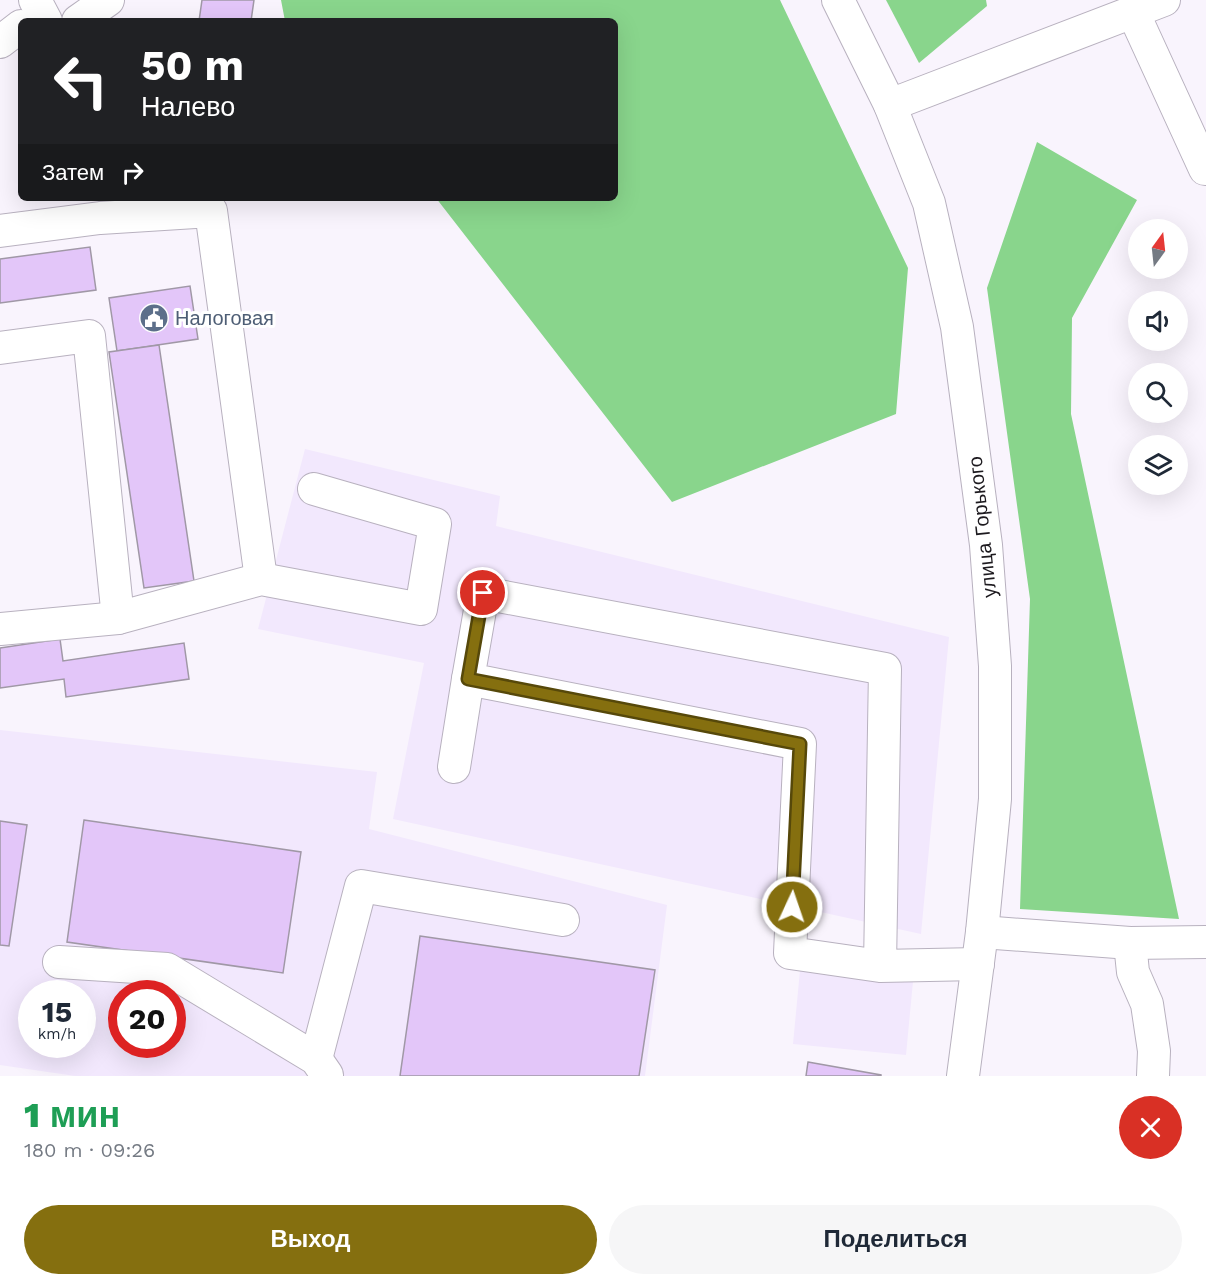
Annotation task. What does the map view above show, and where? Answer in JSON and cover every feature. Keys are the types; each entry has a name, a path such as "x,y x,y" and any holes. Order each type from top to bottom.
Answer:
{"street":[{"path":"82,18 108,0"},
{"name":"улица Горького","path":"838,0 890,105 929,203 954,316 986,545 995,666 995,799 982,932 963,1076"},
{"path":"890,105 1164,0"},
{"path":"1133,12 1206,169"},
{"path":"0,42 18,28"},
{"path":"0,231 99,208 211,211 261,579"},
{"path":"0,348 89,336 118,618"},
{"path":"0,629 118,618 261,579 421,609 435,524 314,489"},
{"path":"454,767 483,593 885,669 880,966"},
{"path":"468,679 800,744 790,953 880,966 978,964"},
{"path":"59,962 167,969 322,1068 361,885 563,920"},
{"path":"982,932 1130,943 1206,942"},
{"path":"1130,943 1133,972 1147,1004 1154,1051 1153,1076"}],"shaded area":[{"path":"305,449 500,496 496,526 949,637 921,934 393,819 424,663 258,629"},
{"path":"0,730 377,772 369,829 667,905 645,1076 75,1076 0,1065"},
{"path":"801,960 914,971 906,1055 793,1044"}],"green space":[{"path":"281,0 780,0 908,268 896,414 672,502 438,201 618,201 618,18 284,18"},
{"path":"886,0 986,0 987,6 919,63"},
{"path":"1037,142 1137,200 1072,318 1071,414 1179,919 1020,909 1030,599 987,288"}],"building":[{"path":"202,0 254,0 251,18 199,18"},
{"path":"90,247 96,290 0,303 0,259"},
{"name":"Налоговая","path":"190,286 198,339 117,351 109,298"},
{"path":"159,345 194,581 144,588 109,352"},
{"path":"60,639 63,661 184,643 189,679 66,697 64,679 0,688 0,648"},
{"path":"84,820 301,852 283,973 67,942"},
{"path":"0,821 27,825 9,946 0,945"},
{"path":"420,936 655,970 639,1076 400,1076"},
{"path":"808,1062 881,1075 881,1076 806,1076"}],"place":[{"name":"Налоговая","path":"154,318"}],"route":[{"path":"483,593 468,679 800,744 792,907"}]}
